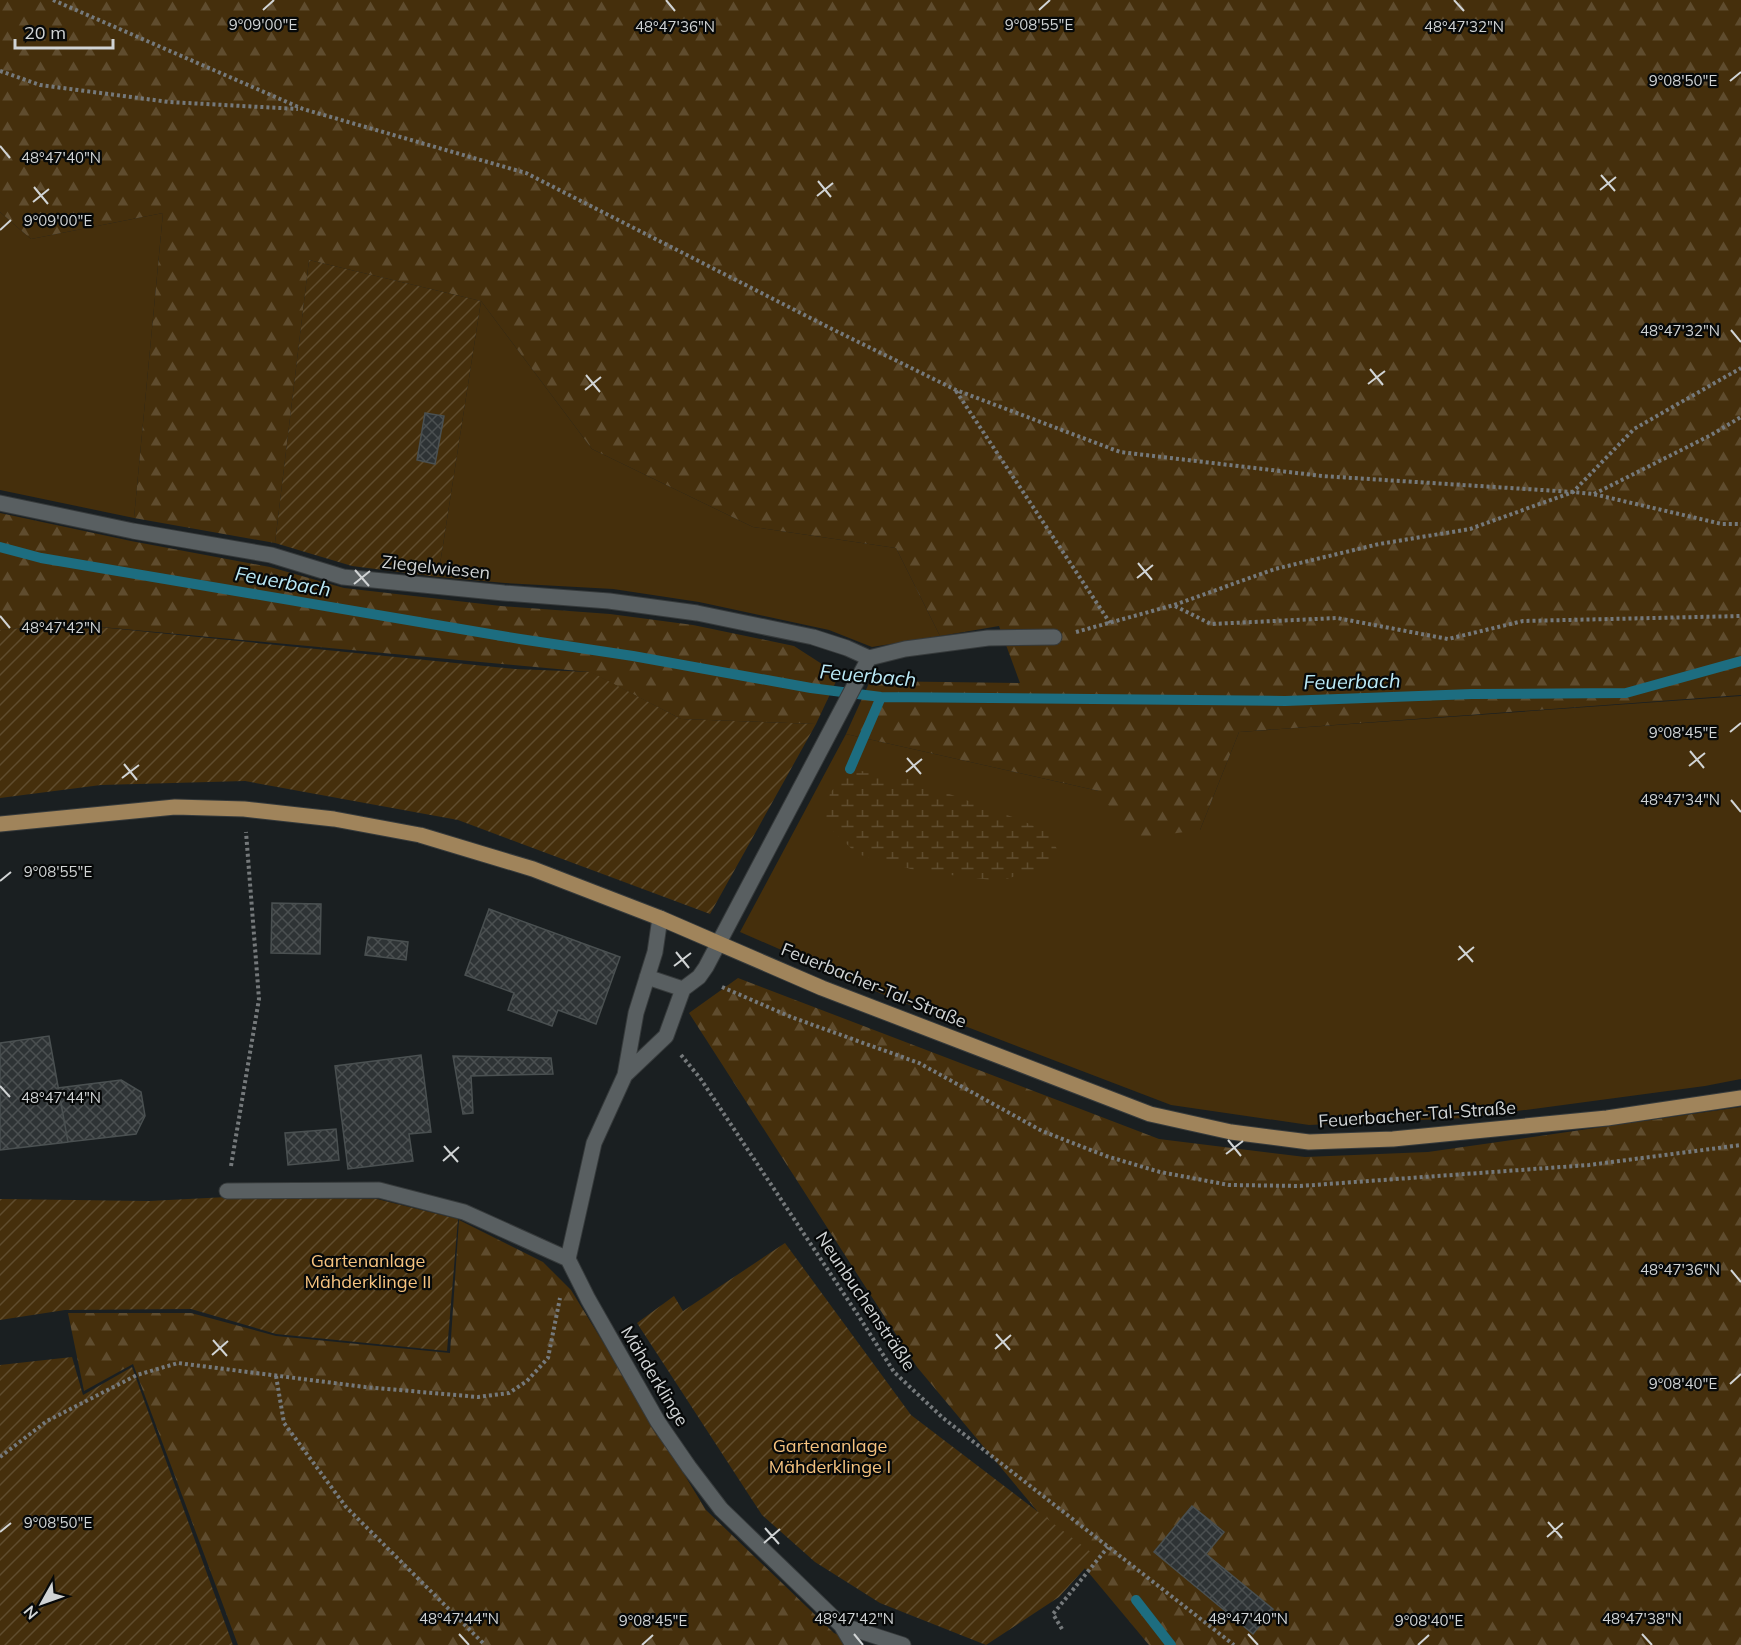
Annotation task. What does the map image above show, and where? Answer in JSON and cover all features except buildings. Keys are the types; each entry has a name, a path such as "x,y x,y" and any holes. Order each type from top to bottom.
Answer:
{"main road":[{"name":"Feuerbacher-Tal-Straße","path":"0,824 175,807 244,809 334,819 420,835 533,870 660,918 822,988 1150,1114 1231,1132 1309,1142 1393,1139 1607,1118 1741,1098"}],"lane":[{"name":"Ziegelwiesen","path":"0,503 133,531 271,555 343,577 609,601 697,613 813,637 847,648 868,658"},
{"path":"625,1076 666,1036 683,989 699,977 706,967 868,658 905,649 988,638 1054,638"},
{"path":"227,1191 379,1190 464,1212 568,1259 594,1143 625,1076 636,1013 655,952 660,918"},
{"path":"647,977 683,989"},
{"name":"Mähderklinge","path":"568,1259 588,1299 658,1422 688,1467 721,1509 841,1625 853,1645"},
{"path":"841,1625 903,1645"}],"path":[{"path":"53,0 303,109 526,173 956,390 1120,453 1322,476 1593,494 1722,524 1741,524"},
{"path":"0,71 40,85 158,100 303,109"},
{"path":"1054,638 1174,605 1275,569 1379,544 1470,529 1573,492 1634,429 1741,368"},
{"path":"956,390 1110,623"},
{"path":"1593,494 1711,435 1741,417"},
{"path":"1174,605 1211,624 1337,618 1448,639 1523,621 1741,616"},
{"path":"227,1191 258,999 244,809"},
{"name":"Neunbuchensträßle","path":"666,1036 700,1078 894,1372 943,1418 1234,1645"},
{"path":"0,1457 47,1421 137,1375 178,1363 365,1387 478,1397 509,1393 527,1381 548,1358 568,1259"},
{"path":"276,1376 284,1423 346,1507 485,1645"},
{"path":"1062,1629 1053,1614 1108,1547"}],"green space":[{"path":"0,0 1741,0 1741,695 1239,732 1200,830 1131,839 1099,791 846,734 870,681 1020,683 999,626 940,636 896,548 753,527 592,449 481,301 309,260 275,543 134,518 163,213 31,239 0,212"},
{"path":"0,212 31,239 163,213 134,518 0,490"},
{"path":"309,260 481,301 438,577 352,566 275,543"},
{"path":"481,301 592,449 753,527 896,548 940,636 872,647 829,630 699,602 613,589 438,577"},
{"path":"0,513 270,567 344,588 501,606 610,614 693,625 794,646 839,675 816,724 681,719 590,672 69,624 0,630"},
{"path":"69,624 515,669 591,672 681,719 816,724 710,914 458,820 245,781 101,785 0,798 0,630"},
{"path":"1741,696 1741,1079 1705,1086 1465,1118 1309,1125 1171,1105 889,997 740,932 846,734 1099,791 1200,830 1239,732"},
{"path":"850,769 908,779 1018,819 1048,832 1059,853 1050,865 1000,881 918,871 857,854 825,823 830,793"},
{"path":"738,978 1159,1139 1305,1157 1428,1152 1741,1107 1741,1645 1149,1645 917,1367 689,1013"},
{"name":"Gartenanlage Mähderklinge II","path":"227,1197 377,1199 458,1219 447,1351 276,1334 191,1309 65,1310 0,1320 0,1199 149,1201"},
{"path":"459,1220 543,1262 571,1290 706,1510 834,1633 861,1645 238,1645 133,1364 84,1391 68,1313 191,1313 276,1336 450,1353"},
{"name":"Gartenanlage Mähderklinge I","path":"785,1243 911,1415 1096,1556 1059,1597 986,1645 880,1603 815,1562 762,1515 637,1323 674,1296 683,1311"},
{"path":"72,1357 83,1395 132,1367 233,1645 0,1645 0,1365"}],"waterway":[{"name":"Feuerbach","path":"0,547 41,558 633,656 811,688 881,697 1285,701 1472,694 1626,693 1741,661"},
{"path":"850,769 881,697"},
{"name":"Mähderklinge","path":"1136,1600 1171,1645"}]}
